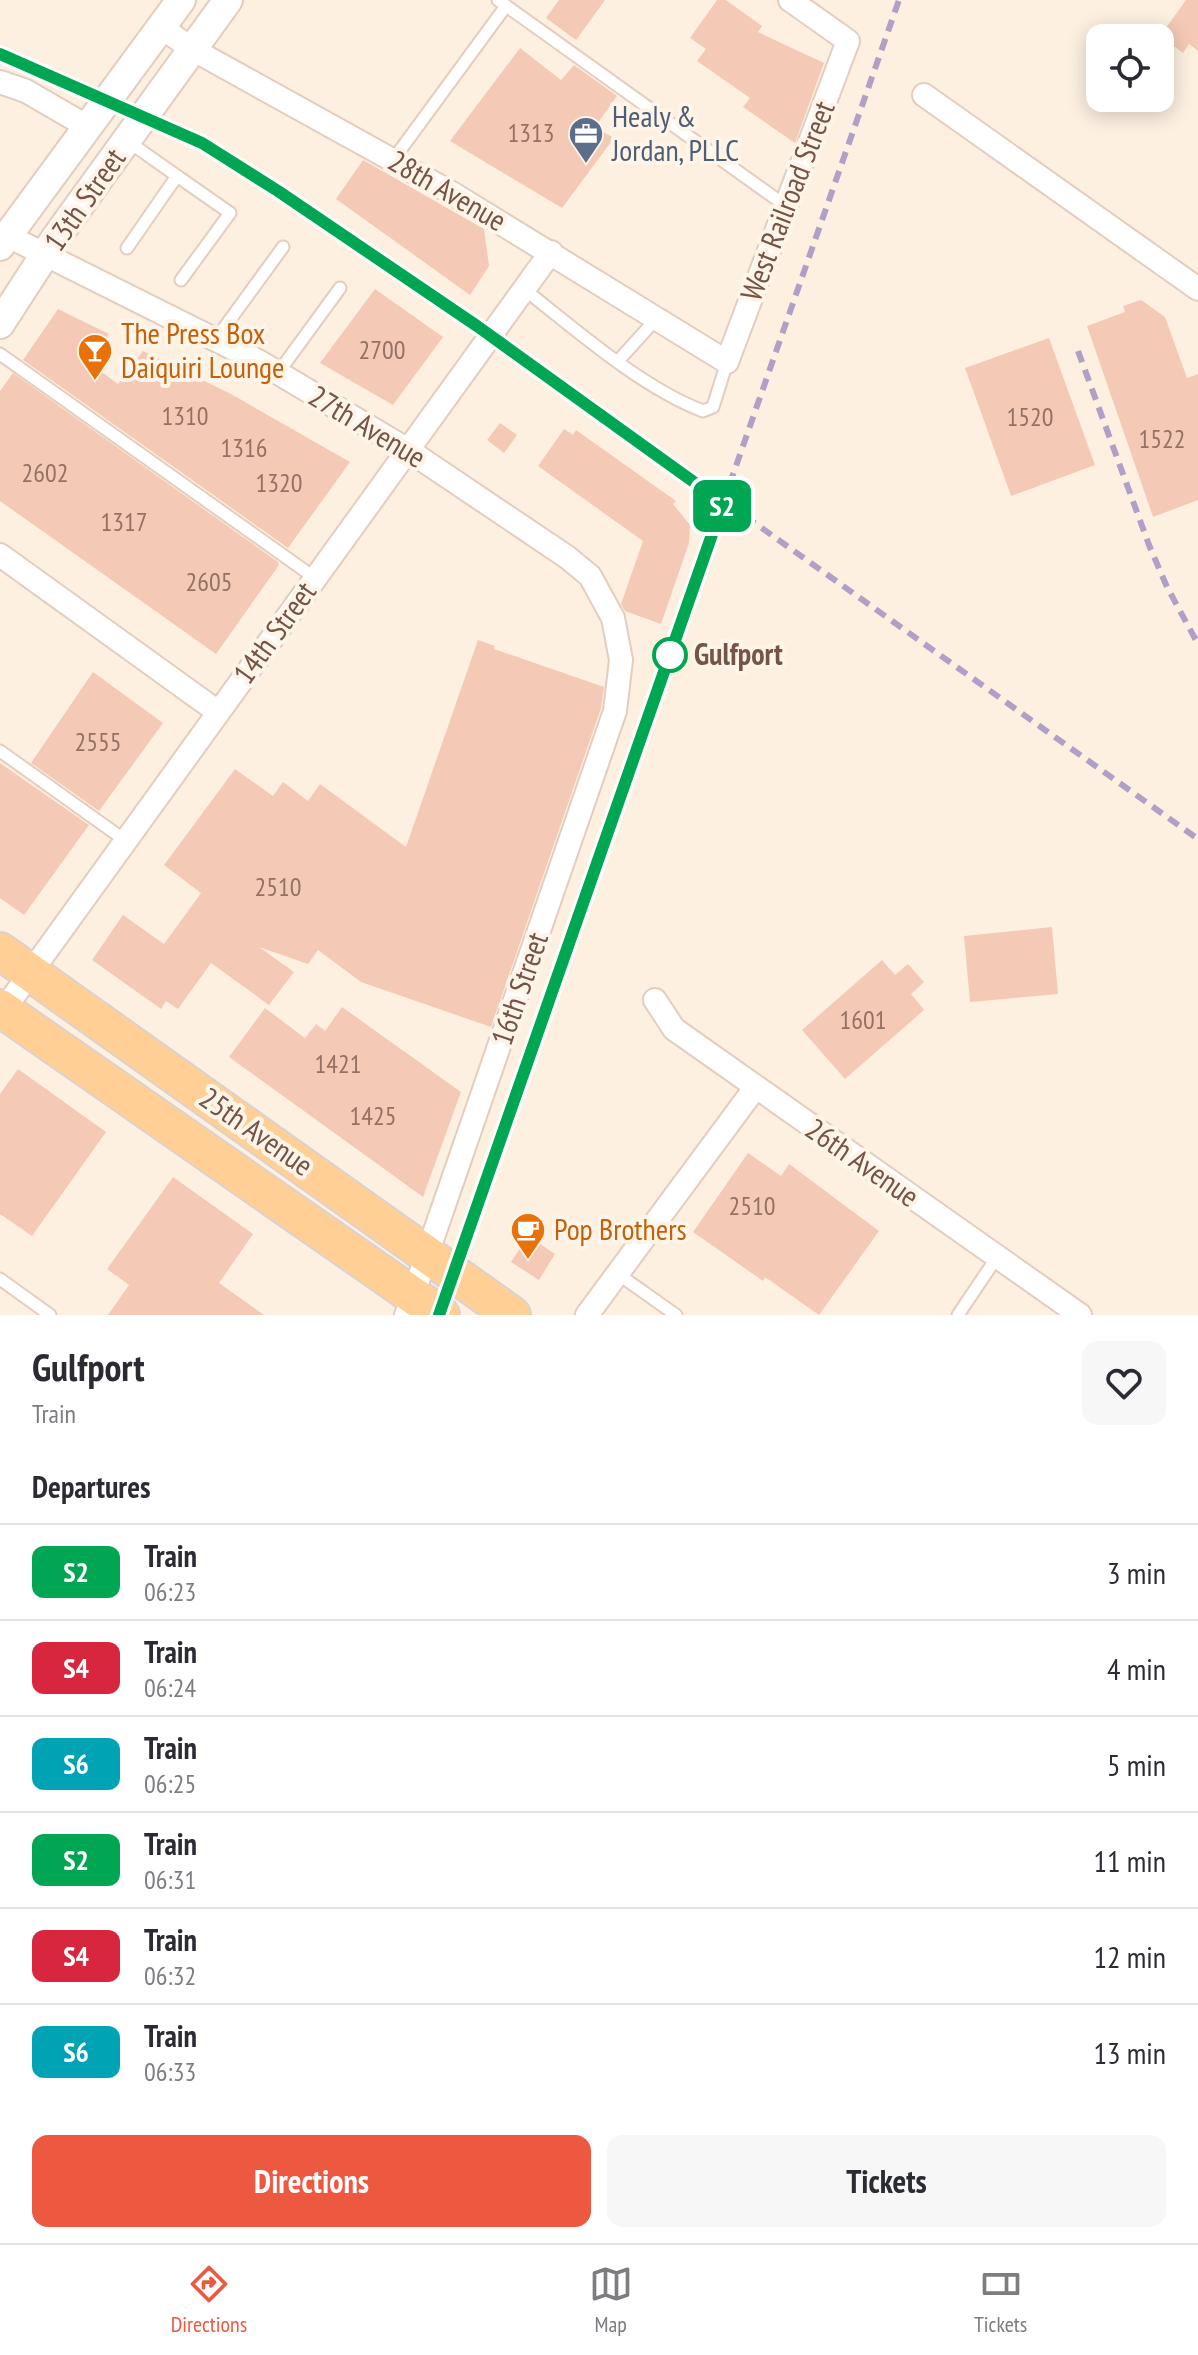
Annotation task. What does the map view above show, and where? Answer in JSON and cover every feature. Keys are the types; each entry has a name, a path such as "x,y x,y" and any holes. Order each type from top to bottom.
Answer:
{"main road":[{"name":"25th Avenue","path":"0,951 512,1315"},
{"name":"25th Avenue","path":"1,1011 420,1309"}],"street":[{"name":"13th Street","path":"4,241 181,0"},
{"name":"13th Street","path":"0,324 45,255 228,0"},
{"name":"West Railroad Street","path":"727,362 848,41 803,4"},
{"name":"28th Avenue","path":"161,27 192,49 551,252 727,362"},
{"path":"0,82 26,91 88,127"},
{"path":"924,95 1198,289"},
{"name":"27th Avenue","path":"4,241 45,255 278,373 408,450 567,557 590,576 613,618 621,660"},
{"name":"14th Street","path":"1,1011 551,252"},
{"path":"0,555 218,712"},
{"name":"16th Street","path":"420,1309 427,1253 615,711 621,660"},
{"name":"26th Avenue","path":"655,1000 674,1029 1080,1315"},
{"path":"587,1315 755,1088"}],"lane":[{"path":"393,160 502,3 786,206"},
{"path":"127,140 230,213 181,280"},
{"path":"127,248 177,176"},
{"path":"216,339 283,247"},
{"path":"278,373 340,288"},
{"path":"524,289 618,361 686,405 703,411 713,407 727,362"},
{"path":"618,361 657,318"},
{"path":"0,354 315,578"},
{"path":"0,751 126,841"},
{"path":"958,1315 997,1257"},
{"path":"618,1274 676,1315"},
{"path":"0,1279 50,1315"}],"building":[{"path":"559,0 605,0 576,40 546,18"},
{"path":"717,0 726,0 762,26 758,32 824,63 795,143 743,107 750,98 697,61 706,49 690,38"},
{"path":"1186,0 1198,0 1198,51 1189,44 1183,53 1174,46 1174,24 1169,24"},
{"path":"520,48 561,80 574,65 617,96 595,127 614,138 562,208 450,141"},
{"path":"363,160 484,229 489,266 470,295 336,199"},
{"path":"375,289 443,337 393,405 320,363"},
{"path":"1141,300 1165,317 1187,378 1198,374 1198,500 1153,517 1087,326 1125,312 1123,306"},
{"path":"58,309 109,334 88,362 118,384 143,351 231,394 350,462 288,548 23,360"},
{"path":"1049,338 1095,465 1011,496 965,368"},
{"path":"13,373 278,562 279,565 216,654 0,501 0,391"},
{"path":"500,423 517,435 504,453 487,440"},
{"path":"564,429 573,435 576,430 676,501 673,504 690,525 689,543 661,624 625,611 621,604 643,541 538,466"},
{"path":"478,640 495,646 494,649 604,687 601,708 491,1027 361,982 318,950 308,964 259,947 294,972 269,1005 211,963 178,1009 166,1001 161,1009 92,960 123,915 164,944 201,893 164,865 235,769 273,796 283,782 308,801 320,784 406,847"},
{"path":"93,672 163,723 99,811 31,763"},
{"path":"0,763 89,825 24,915 0,898"},
{"path":"1052,927 1058,994 970,1002 964,936"},
{"path":"882,960 895,975 908,964 924,982 911,994 924,1010 845,1079 802,1030"},
{"path":"342,1007 461,1092 423,1197 229,1057 265,1008 305,1038 316,1024 325,1031"},
{"path":"18,1069 106,1132 32,1236 0,1214 0,1094"},
{"path":"748,1153 781,1176 789,1164 879,1231 819,1315 765,1277 763,1281 693,1232"},
{"path":"173,1177 253,1234 219,1283 264,1315 108,1315 129,1285 107,1269"},
{"path":"528,1236 555,1254 539,1280 511,1262"}],"railway":[{"path":"439,1315 899,0"},
{"path":"0,54 202,143 278,191 491,335 1198,839"},
{"path":"1078,351 1149,545 1167,587 1198,644"}],"train":[{"name":"S2","path":"0,54 202,143 477,326 723,503 439,1315"}],"place":[{"name":"Healy & Jordan, PLLC","path":"586,165"},
{"name":"The Press Box Daiquiri Lounge","path":"95,382"},
{"name":"Gulfport","path":"670,655"},
{"name":"Pop Brothers","path":"528,1261"}]}
